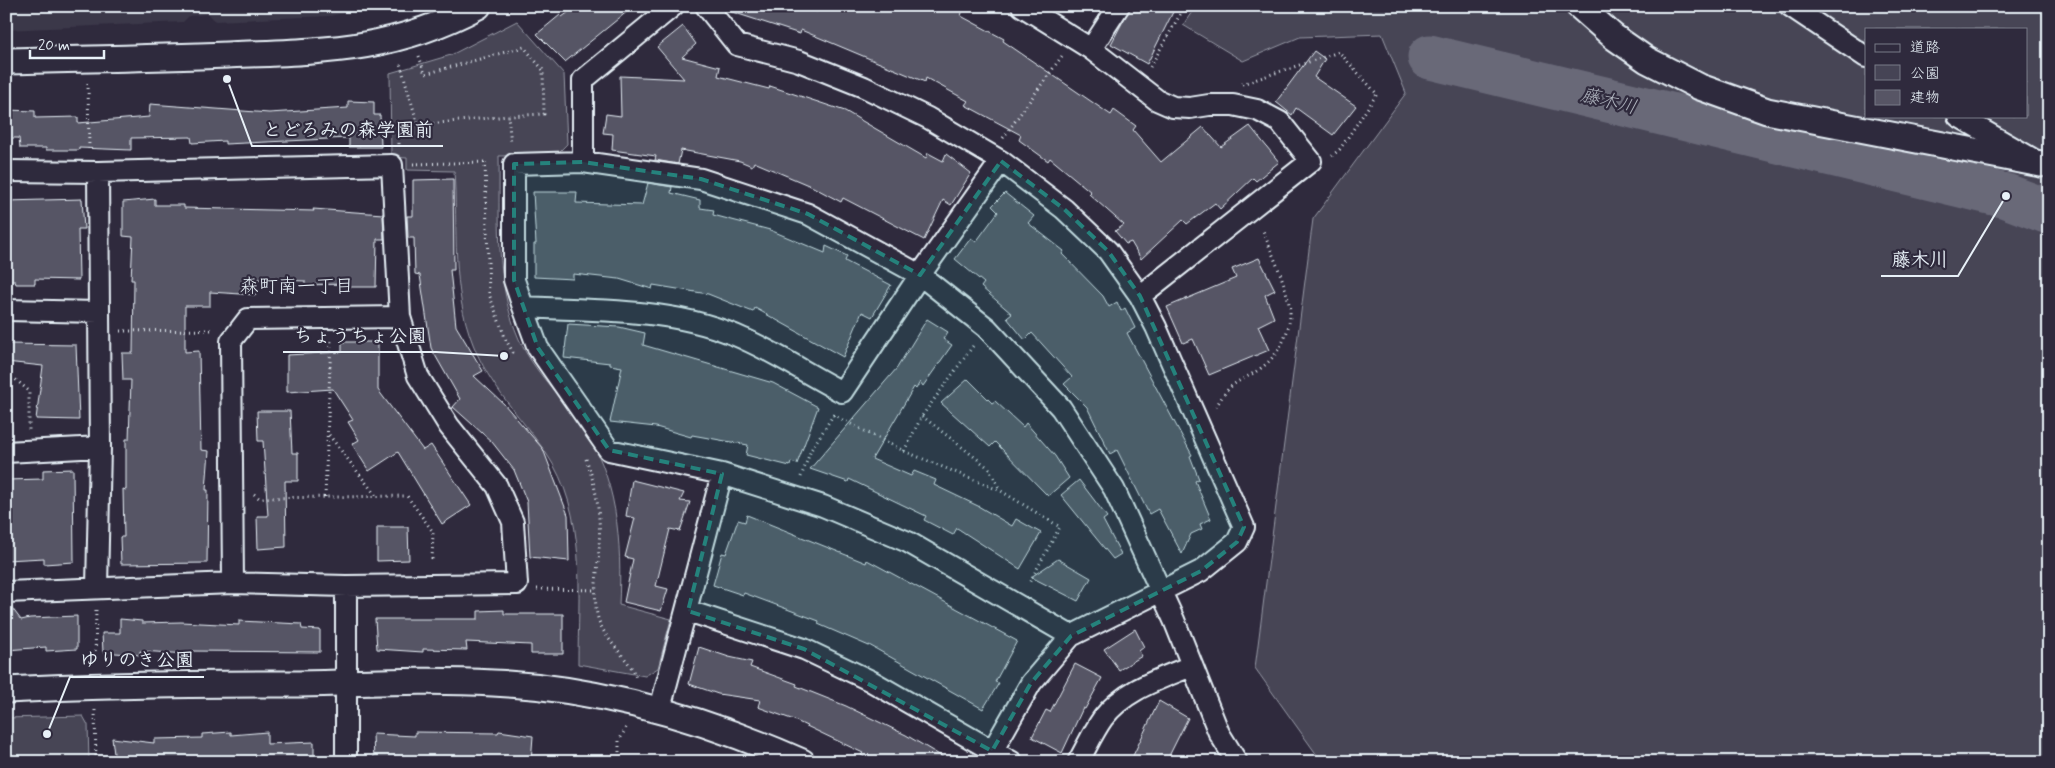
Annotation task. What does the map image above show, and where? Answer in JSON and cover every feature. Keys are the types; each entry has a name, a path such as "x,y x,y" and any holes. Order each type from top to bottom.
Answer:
{"street":[{"path":"6,61 327,50 362,46 395,40 424,30 478,6"},
{"path":"583,162 582,80 673,6"},
{"path":"706,6 737,44 799,61 864,86 928,118 996,158 1064,208 1102,245 1140,296 1156,327 1244,527 1237,542 1201,571 1071,636 1031,683 989,756"},
{"path":"1022,6 1082,44 1157,100 1173,107 1190,108 1208,104 1233,105 1257,110 1280,122 1312,161 1140,296"},
{"path":"1082,44 1119,6"},
{"path":"1578,6 1614,37 1647,60 1700,87 1767,110 2045,165"},
{"path":"1790,6 1865,56"},
{"path":"1962,118 2045,165"},
{"path":"523,307 654,314 694,322 744,339 842,392 996,158"},
{"path":"1071,636 908,542 793,496 722,474 609,450 538,348 514,280 514,164 583,162 701,179 808,214 920,275 986,328 1061,408 1114,489 1161,590 1219,733 1237,762"},
{"path":"6,171 98,172 392,165 400,317 418,376 449,426 497,486 513,522 516,584 432,586 233,584 6,592"},
{"path":"97,588 100,447 98,172"},
{"path":"6,310 99,322"},
{"path":"233,584 231,341 248,319 400,317"},
{"path":"6,452 100,447"},
{"path":"660,709 688,611 722,474"},
{"path":"346,586 346,762"},
{"path":"688,611 804,649 871,682 989,756 1012,762"},
{"path":"1078,762 1103,718 1118,703 1136,690 1191,666"},
{"path":"6,690 94,685 493,683 579,692 660,709 741,735 802,762"}],"path":[{"path":"1139,87 1185,6"},
{"path":"996,158 1082,44"},
{"path":"398,141 398,126 544,114 543,70 524,47 425,74 419,56"},
{"path":"1233,105 1243,82 1339,52 1377,94 1340,150 1333,156 1312,161"},
{"path":"400,63 418,125"},
{"path":"88,82 89,158 98,172"},
{"path":"392,165 485,162 514,164 508,116"},
{"path":"485,162 489,294 506,340 518,360"},
{"path":"1196,418 1214,410 1224,393 1237,380 1261,368 1274,356 1289,325 1290,304 1254,206"},
{"path":"326,497 332,318"},
{"path":"99,322 215,330 231,341"},
{"path":"904,452 922,416 986,328"},
{"path":"6,379 15,379 28,391 29,451"},
{"path":"793,496 811,450 833,415 842,392"},
{"path":"833,415 904,452 1001,491 1060,527 1017,605"},
{"path":"922,416 990,469 1001,491"},
{"path":"328,434 377,497"},
{"path":"585,456 596,492 600,522 596,590 597,614 602,628 636,675 637,686 629,724 619,741 618,762"},
{"path":"232,477 260,498 408,496 432,532 432,586"},
{"path":"516,584 542,590 596,590"},
{"path":"96,762 94,685 97,588"}],"highlighted area":[{"path":"1001,161 1064,209 1108,251 1140,296 1244,527 1237,542 1201,571 1071,636 1031,683 992,751 804,649 688,611 722,474 609,450 538,348 514,280 514,164 583,162 701,179 808,214 920,275"}],"shaded area":[{"path":"6,6 366,6 366,9 329,16 215,21 209,14 189,16 183,22 6,30"}],"green space":[{"path":"1196,6 2049,6 2049,762 1322,762 1255,668 1313,219 1406,93 1382,34 1300,37 1243,61 1183,25"},
{"path":"517,21 564,74 567,144 556,155 499,156 499,226 505,295 511,317 525,351 539,372 579,422 592,442 602,464 610,487 618,533 620,557 619,605 671,619 658,668 645,676 578,664 578,555 575,528 569,502 559,477 546,453 488,374 473,344 461,302 458,280 454,171 407,170 407,158 391,157 390,73 451,55"},
{"path":"83,716 88,725 89,762 6,762 6,718"}],"building":[{"path":"577,6 634,6 565,62 537,34 560,15 562,17"},
{"path":"727,6 792,6 817,12 818,6 964,6 961,16 1004,39 1003,41 1111,115 1114,110 1136,126 1133,130 1161,162 1203,127 1221,147 1250,126 1279,162 1256,181 1253,178 1220,209 1215,203 1187,224 1183,220 1141,259 1131,242 1126,244 1115,231 1124,225 1089,194 1091,192 1050,158 1048,161 1019,140 1021,135 965,105 968,101 926,78 925,82 801,30 800,34 726,10"},
{"path":"1131,6 1176,6 1147,64 1111,44"},
{"path":"683,26 696,44 682,57 720,67 718,76 769,89 770,86 845,111 926,158 928,153 943,161 946,154 971,173 951,205 943,200 924,240 843,198 841,202 813,187 754,162 752,166 740,161 681,150 678,164 655,160 656,156 612,150 613,134 603,133 606,114 621,116 620,76 684,79 657,47"},
{"path":"1314,51 1325,59 1314,77 1356,106 1333,135 1296,108 1292,115 1276,102"},
{"path":"348,101 374,102 374,115 380,115 381,147 349,147 349,138 225,144 225,141 192,143 191,137 131,138 131,150 79,148 79,150 46,150 46,148 20,148 19,138 6,138 6,110 35,111 35,118 78,117 78,123 149,117 150,104 269,113 348,108"},
{"path":"453,179 454,270 450,270 456,326 483,371 474,376 504,404 543,449 568,515 569,561 530,557 527,502 514,470 492,442 453,407 460,399 431,348 420,275 415,274 414,238 408,238 407,216 413,216 413,180"},
{"path":"648,183 672,187 671,193 700,200 700,208 714,210 713,215 770,230 825,253 826,246 847,256 845,261 891,285 872,317 862,312 843,357 755,308 753,312 708,294 653,285 652,289 619,279 573,274 573,279 534,277 534,244 536,244 533,192 577,192 576,203 642,205"},
{"path":"1005,193 1034,216 1028,223 1064,251 1062,254 1103,296 1109,307 1117,302 1121,311 1125,308 1135,328 1127,333 1192,455 1190,456 1199,479 1195,481 1211,519 1200,524 1202,529 1191,534 1182,554 1158,509 1149,514 1117,450 1110,454 1087,407 1064,384 1072,377 1032,333 1025,340 1007,318 1012,314 981,287 984,283 955,259 971,238 976,242 998,212 992,206"},
{"path":"82,199 84,229 78,229 79,280 35,279 35,284 16,284 15,281 6,281 6,201"},
{"path":"155,199 155,205 184,205 184,208 314,211 313,209 383,214 384,239 377,239 376,287 344,287 344,284 305,285 305,281 256,279 256,295 210,292 210,306 185,306 185,352 199,351 201,450 209,451 206,490 208,490 207,563 121,564 120,537 124,537 123,489 126,490 126,439 129,439 131,380 123,380 122,353 133,353 134,280 131,280 133,237 123,236 123,202"},
{"path":"1259,258 1275,290 1265,295 1274,318 1258,326 1269,350 1209,375 1193,339 1183,343 1167,307 1236,278 1232,269"},
{"path":"927,319 948,332 943,339 952,345 923,386 920,382 916,389 914,387 872,459 911,476 914,471 936,480 934,485 978,506 1012,526 1016,519 1041,533 1020,569 957,528 953,535 924,520 926,516 849,479 848,482 810,469 897,368"},
{"path":"568,324 619,327 645,333 643,345 773,383 818,407 797,464 791,462 790,466 746,455 748,445 692,435 691,437 656,427 610,422 622,367 610,365 610,363 564,358"},
{"path":"342,342 378,342 378,390 423,450 431,445 471,505 442,524 398,452 369,471 352,444 359,440 348,422 353,420 333,389 287,392 287,355 342,352"},
{"path":"6,344 76,345 79,420 36,419 43,366 6,362"},
{"path":"968,379 992,403 995,401 1023,427 1026,423 1055,456 1069,478 1048,496 995,442 990,447 941,403"},
{"path":"257,411 290,411 292,453 298,453 298,481 285,481 286,547 258,549 257,516 268,516 263,441 258,441"},
{"path":"73,469 74,562 44,564 44,558 6,560 6,480 43,479 43,470"},
{"path":"632,480 684,493 680,501 690,502 680,531 670,529 656,586 668,589 661,611 624,602 633,559 625,557 635,518 626,516"},
{"path":"1079,480 1107,517 1103,520 1121,554 1113,559 1061,495"},
{"path":"747,515 866,563 867,560 1017,641 995,682 999,683 983,709 869,645 818,624 819,621 744,593 743,595 713,585 722,553 726,554 738,520 745,522"},
{"path":"377,527 408,527 409,560 377,561"},
{"path":"1058,559 1091,578 1078,601 1031,577"},
{"path":"6,604 9,604 21,620 77,616 77,649 46,651 46,647 6,650"},
{"path":"504,610 504,614 563,614 563,654 531,654 531,645 466,642 467,650 423,649 423,652 377,649 375,619 478,619 478,611"},
{"path":"120,619 142,621 142,623 181,622 239,625 239,621 301,624 302,629 320,630 320,652 188,651 188,654 140,651 140,655 103,652 102,633 120,633"},
{"path":"1135,629 1144,647 1139,651 1142,656 1119,670 1104,649"},
{"path":"699,647 752,662 750,667 797,684 796,686 846,706 906,735 951,762 873,762 861,755 863,753 794,720 758,707 760,700 718,694 689,684"},
{"path":"1075,664 1102,678 1085,709 1083,708 1062,753 1032,737 1046,710 1050,712"},
{"path":"1159,701 1188,718 1166,762 1130,762"},
{"path":"499,731 533,736 531,762 374,762 373,734 415,736 415,732 498,733"},
{"path":"231,732 231,735 267,732 267,744 314,742 314,762 115,762 112,738 154,743 154,739 202,738 202,734"}],"waterway":[{"name":"藤木川","path":"1430,57 2006,196 2049,212"}],"place":[{"name":"とどろみの森学園前","path":"227,79"},
{"name":"藤木川","path":"2006,196"},
{"name":"ちょうちょ公園","path":"504,356"},
{"name":"ゆりのき公園","path":"47,734"}],"district":[{"name":"森町南一丁目","path":"297,285"}]}
